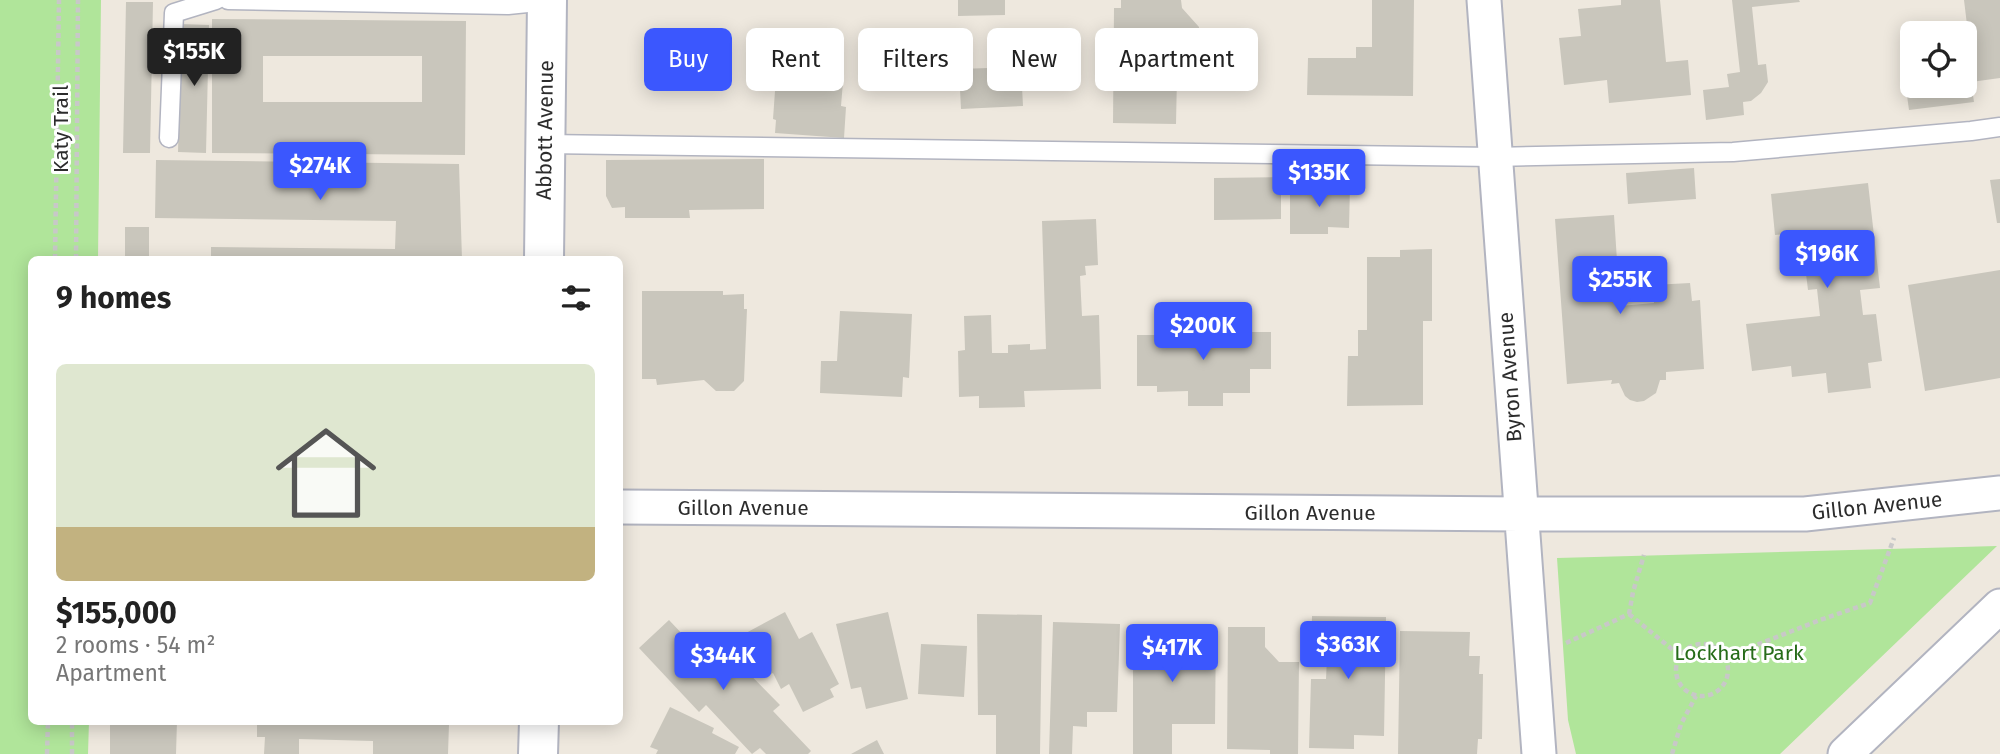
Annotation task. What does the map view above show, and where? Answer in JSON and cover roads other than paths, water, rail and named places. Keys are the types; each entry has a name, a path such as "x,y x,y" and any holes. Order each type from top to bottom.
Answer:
{"street":[{"name":"Byron Avenue","path":"1483,0 1539,754"},
{"name":"Abbott Avenue","path":"544,256 547,1"},
{"name":"Gillon Avenue","path":"623,507 1805,514 2000,493"},
{"path":"1845,754 2000,606"},
{"path":"538,754 539,725"}],"lane":[{"path":"169,138 174,13 215,0"},
{"path":"228,0 508,5 547,1"},
{"path":"545,144 1494,158 1733,152 2000,127"}],"park label":[{"name":"Lockhart Park","path":"1739,653"}]}
